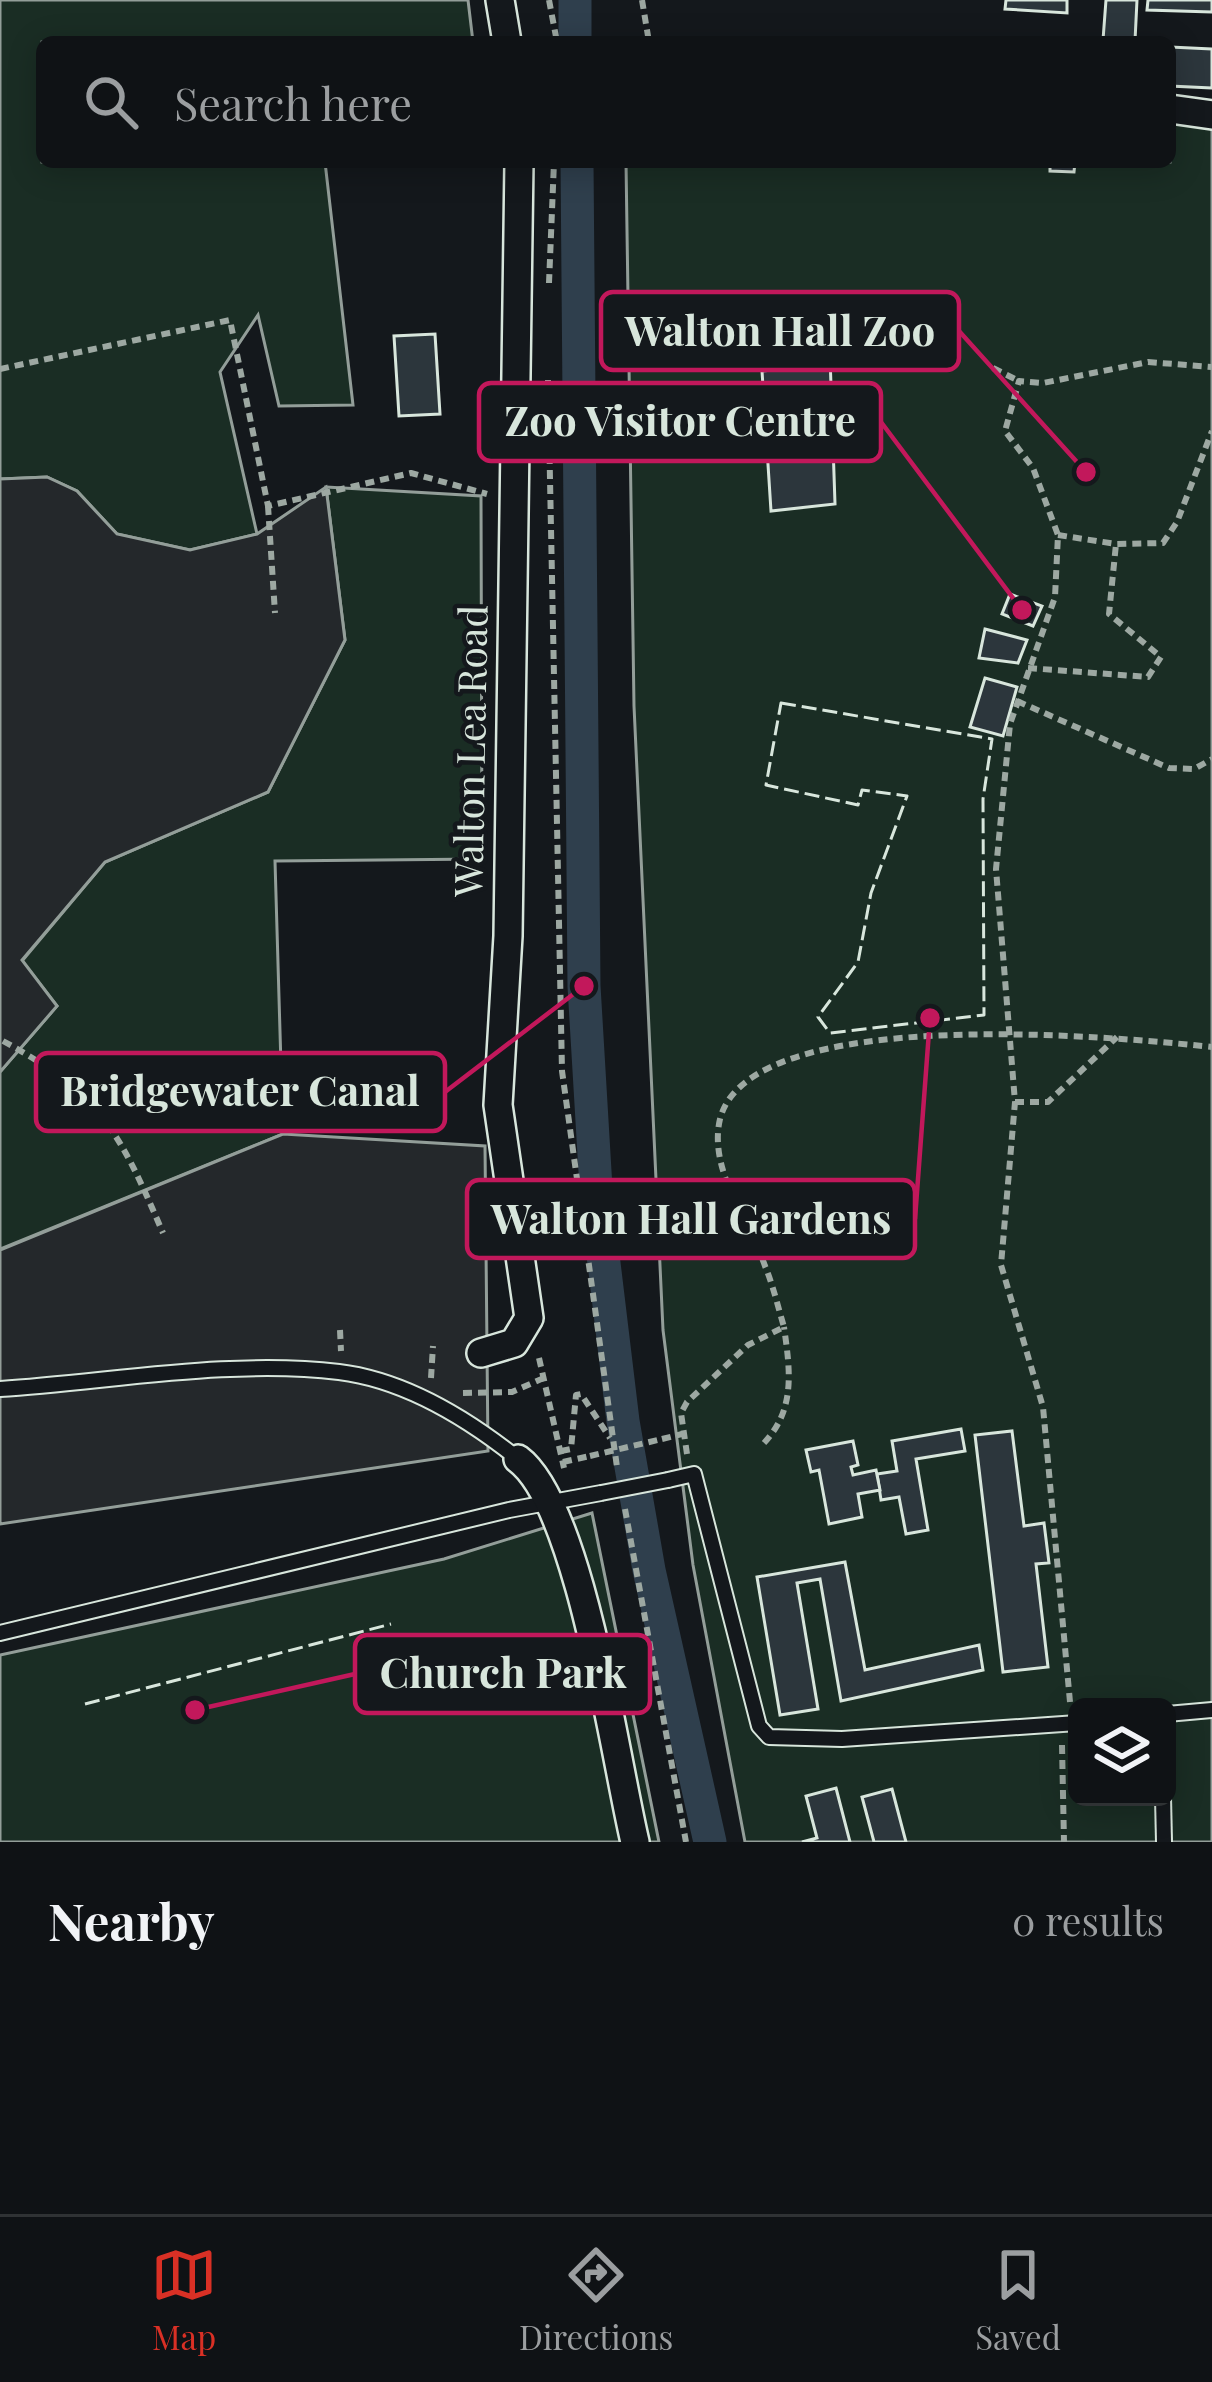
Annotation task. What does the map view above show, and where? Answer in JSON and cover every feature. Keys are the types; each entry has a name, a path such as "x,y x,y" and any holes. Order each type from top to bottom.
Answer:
{"street":[{"path":"500,0 507,36"},
{"path":"1176,110 1212,115"},
{"name":"Walton Lea Road","path":"519,168 508,936 498,1105 529,1305 522,1336"},
{"path":"481,1353 504,1348 522,1336"},
{"path":"518,1459 560,1499 635,1842"}],"lane":[{"path":"0,1389 265,1370 341,1372 425,1401 479,1428 518,1459"},
{"path":"0,1634 560,1499 694,1474 759,1726 769,1737 842,1739 1068,1723"},
{"path":"1176,1713 1212,1710"},
{"path":"1163,1806 1164,1842"}],"path":[{"path":"549,0 556,36"},
{"path":"642,0 648,36"},
{"path":"549,299 554,168"},
{"path":"0,369 230,320 268,506 275,613"},
{"path":"993,368 1019,381 1043,383 1148,362 1212,367"},
{"path":"548,368 562,1071 619,1478"},
{"path":"1019,381 1005,431 1033,468 1058,535 1055,597 1016,701 1003,766 996,869 1013,1030 1015,1102 1001,1265 1043,1407 1068,1700"},
{"path":"1058,535 1116,544 1163,543 1177,523 1212,431"},
{"path":"268,506 411,472 512,501"},
{"path":"1028,668 1148,677 1161,656 1108,614 1116,544"},
{"path":"1016,701 1169,768 1193,769 1212,759"},
{"path":"764,1443 778,1428 789,1396 784,1327 766,1266 726,1180 718,1146 719,1122 737,1086 775,1064 815,1052 1013,1030 1212,1048"},
{"path":"1015,1102 1048,1102 1117,1037"},
{"path":"3,1041 60,1072 123,1141 163,1233"},
{"path":"694,1474 682,1434 681,1413 687,1402 748,1345 784,1327"},
{"path":"522,1336 539,1356 546,1377 563,1462 560,1499"},
{"path":"425,1401 434,1346"},
{"path":"431,1378 463,1393 512,1392 546,1377"},
{"path":"561,1451 571,1449 576,1395 581,1394 611,1440"},
{"path":"563,1462 682,1434"},
{"path":"623,1497 686,1842"},
{"path":"1064,1842 1068,1763"}],"green space":[{"path":"0,0 468,0 472,36 36,36 36,168 326,168 353,405 279,406 258,315 220,372 257,534 190,550 117,534 77,491 47,477 0,479"},
{"path":"1176,107 1212,113 1212,1842 745,1842 693,1565 663,1330 634,706 626,168 1176,168"},
{"path":"326,487 481,496 482,859 275,861 283,1134 0,1249 0,1072 57,1006 22,961 105,862 268,792 345,640"},
{"path":"592,1513 659,1842 0,1842 0,1655 444,1559"}],"shaded area":[{"path":"47,477 77,491 117,534 190,550 257,534 326,487 345,640 268,792 105,862 22,960 57,1006 0,1072 0,479"},
{"path":"283,1134 485,1146 488,1451 0,1524 0,1250"}],"building":[{"path":"1006,0 1067,0 1067,13 1005,9"},
{"path":"1106,0 1137,0 1135,36 1103,36"},
{"path":"1148,0 1212,0 1212,12 1147,10"},
{"path":"1176,47 1212,49 1212,88 1176,86"},
{"path":"828,297 835,504 771,511 762,371 785,369 783,300"},
{"path":"435,334 440,414 399,416 394,336"},
{"path":"1010,594 1042,606 1033,626 1002,614"},
{"path":"985,629 1027,640 1018,663 979,658"},
{"path":"985,678 1017,687 1003,736 970,727"},
{"path":"961,1429 965,1451 916,1459 928,1530 906,1534 899,1497 881,1500 877,1474 897,1471 892,1441"},
{"path":"1012,1431 1024,1526 1044,1523 1049,1563 1036,1564 1048,1667 1003,1672 975,1435"},
{"path":"853,1441 858,1465 851,1467 853,1475 876,1470 880,1490 858,1494 862,1517 829,1524 819,1470 811,1472 806,1450"},
{"path":"845,1562 865,1670 979,1645 983,1670 841,1701 820,1579 797,1583 818,1709 780,1715 757,1577"},
{"path":"836,1788 850,1842 802,1842 817,1838 806,1796"},
{"path":"892,1789 906,1842 874,1842 862,1797"}],"waterway":[{"path":"575,0 575,36"},
{"path":"577,168 584,986 597,1205 623,1421 649,1570 710,1842"}],"fence":[{"path":"781,703 992,739 983,799 984,1015 830,1033 818,1017 858,962 871,893 907,796 862,790 858,805 766,785 781,703"},
{"path":"85,1704 391,1624"}],"place":[{"name":"Walton Hall Zoo","path":"1086,472"},
{"name":"Zoo Visitor Centre","path":"1022,610"},
{"name":"Bridgewater Canal","path":"584,986"},
{"name":"Walton Hall Gardens","path":"930,1018"},
{"name":"Church Park","path":"195,1710"}]}
